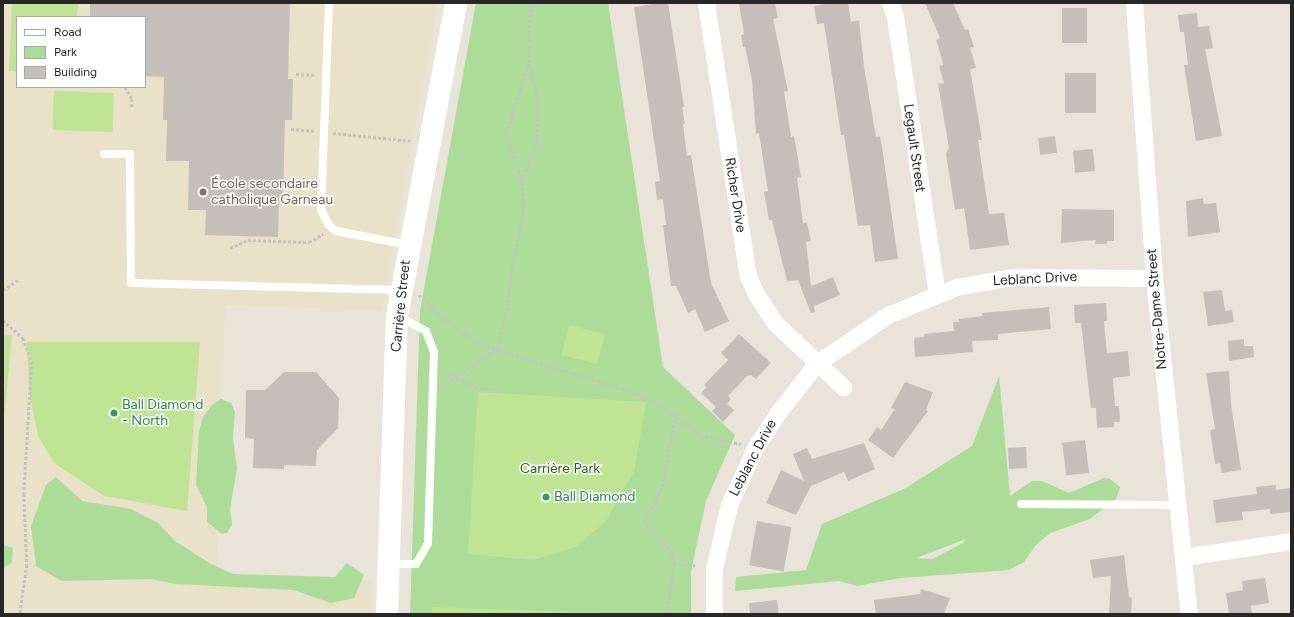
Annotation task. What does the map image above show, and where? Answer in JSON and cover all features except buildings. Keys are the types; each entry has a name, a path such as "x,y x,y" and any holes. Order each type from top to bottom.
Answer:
{"street":[{"name":"Carrière Street","path":"387,614 397,316 400,290 456,3"},
{"name":"Richer Drive","path":"706,3 748,276 756,294 774,322 817,363"},
{"name":"Legault Street","path":"890,3 895,17 937,294"},
{"name":"Notre-Dame Street","path":"1134,3 1154,278 1189,614"},
{"name":"Leblanc Drive","path":"714,614 714,568 719,536 729,505 756,448 777,414 817,363 888,314 937,294 978,282 1013,277 1154,278"},
{"path":"817,363 843,387"},
{"path":"1183,557 1291,542"}],"lane":[{"path":"329,3 321,210 329,226 336,231 409,245"},
{"path":"104,154 130,154 131,284 400,290"},
{"path":"388,564 416,564 428,543 434,352 426,331 397,316"},
{"path":"1021,504 1177,505"}],"path":[{"path":"522,182 537,142 538,102 529,63 529,3"},
{"path":"530,22 534,3"},
{"path":"432,399 454,377 497,349 522,216 522,182 506,133 529,63"},
{"path":"296,74 326,76"},
{"path":"126,88 132,98 132,107"},
{"path":"291,129 428,143"},
{"path":"230,248 248,240 309,242 321,236 329,226"},
{"path":"3,290 18,280"},
{"path":"400,290 414,290 448,322 472,339 497,349 638,394 675,415 700,435 756,448"},
{"path":"3,320 23,338 32,362 24,494 27,565 20,614"},
{"path":"434,368 482,389 501,390"},
{"path":"667,614 667,595 673,564 672,553 644,522 662,486 675,415"},
{"path":"673,564 695,566"}],"shaded area":[{"name":"École secondaire catholique Garneau","path":"3,3 438,3 382,310 225,305 216,574 372,580 371,614 3,614"}],"green space":[{"path":"12,3 78,3 77,16 16,16 16,72 9,71"},
{"name":"Carrière Park","path":"476,3 608,3 663,367 735,435 706,501 691,572 691,614 410,614 420,311"},
{"path":"54,91 114,93 113,132 53,130"},
{"path":"569,325 605,334 597,364 562,355"},
{"path":"12,335 3,430 3,336"},
{"name":"Ball Diamond - North","path":"27,342 200,342 187,511 104,496 54,463 38,436 29,391"},
{"path":"999,376 1010,496 1032,481 1042,481 1069,493 1104,478 1110,479 1120,487 1117,498 1090,519 1050,533 1036,545 1024,562 1009,570 901,578 857,586 839,581 735,591 736,577 806,570 822,524 904,489 972,446","holes":["966,539 963,543 932,559 917,558"]},
{"name":"Ball Diamond","path":"478,392 646,402 634,472 606,521 576,547 533,560 468,554"},
{"path":"221,399 231,403 235,412 233,438 237,469 230,509 232,525 227,533 222,534 207,522 207,507 196,485 199,431 203,417 212,405"},
{"path":"56,477 82,501 131,509 158,523 175,541 211,564 233,574 335,577 347,563 364,575 354,598 331,603 293,590 176,584 151,579 62,581 36,566 31,526 46,485"},
{"path":"3,545 13,548 12,563 3,568"},
{"path":"432,607 638,614 432,614"}],"place":[{"name":"École secondaire catholique Garneau","path":"203,192"},
{"name":"Ball Diamond - North","path":"114,413"},
{"name":"Ball Diamond","path":"546,497"}]}
